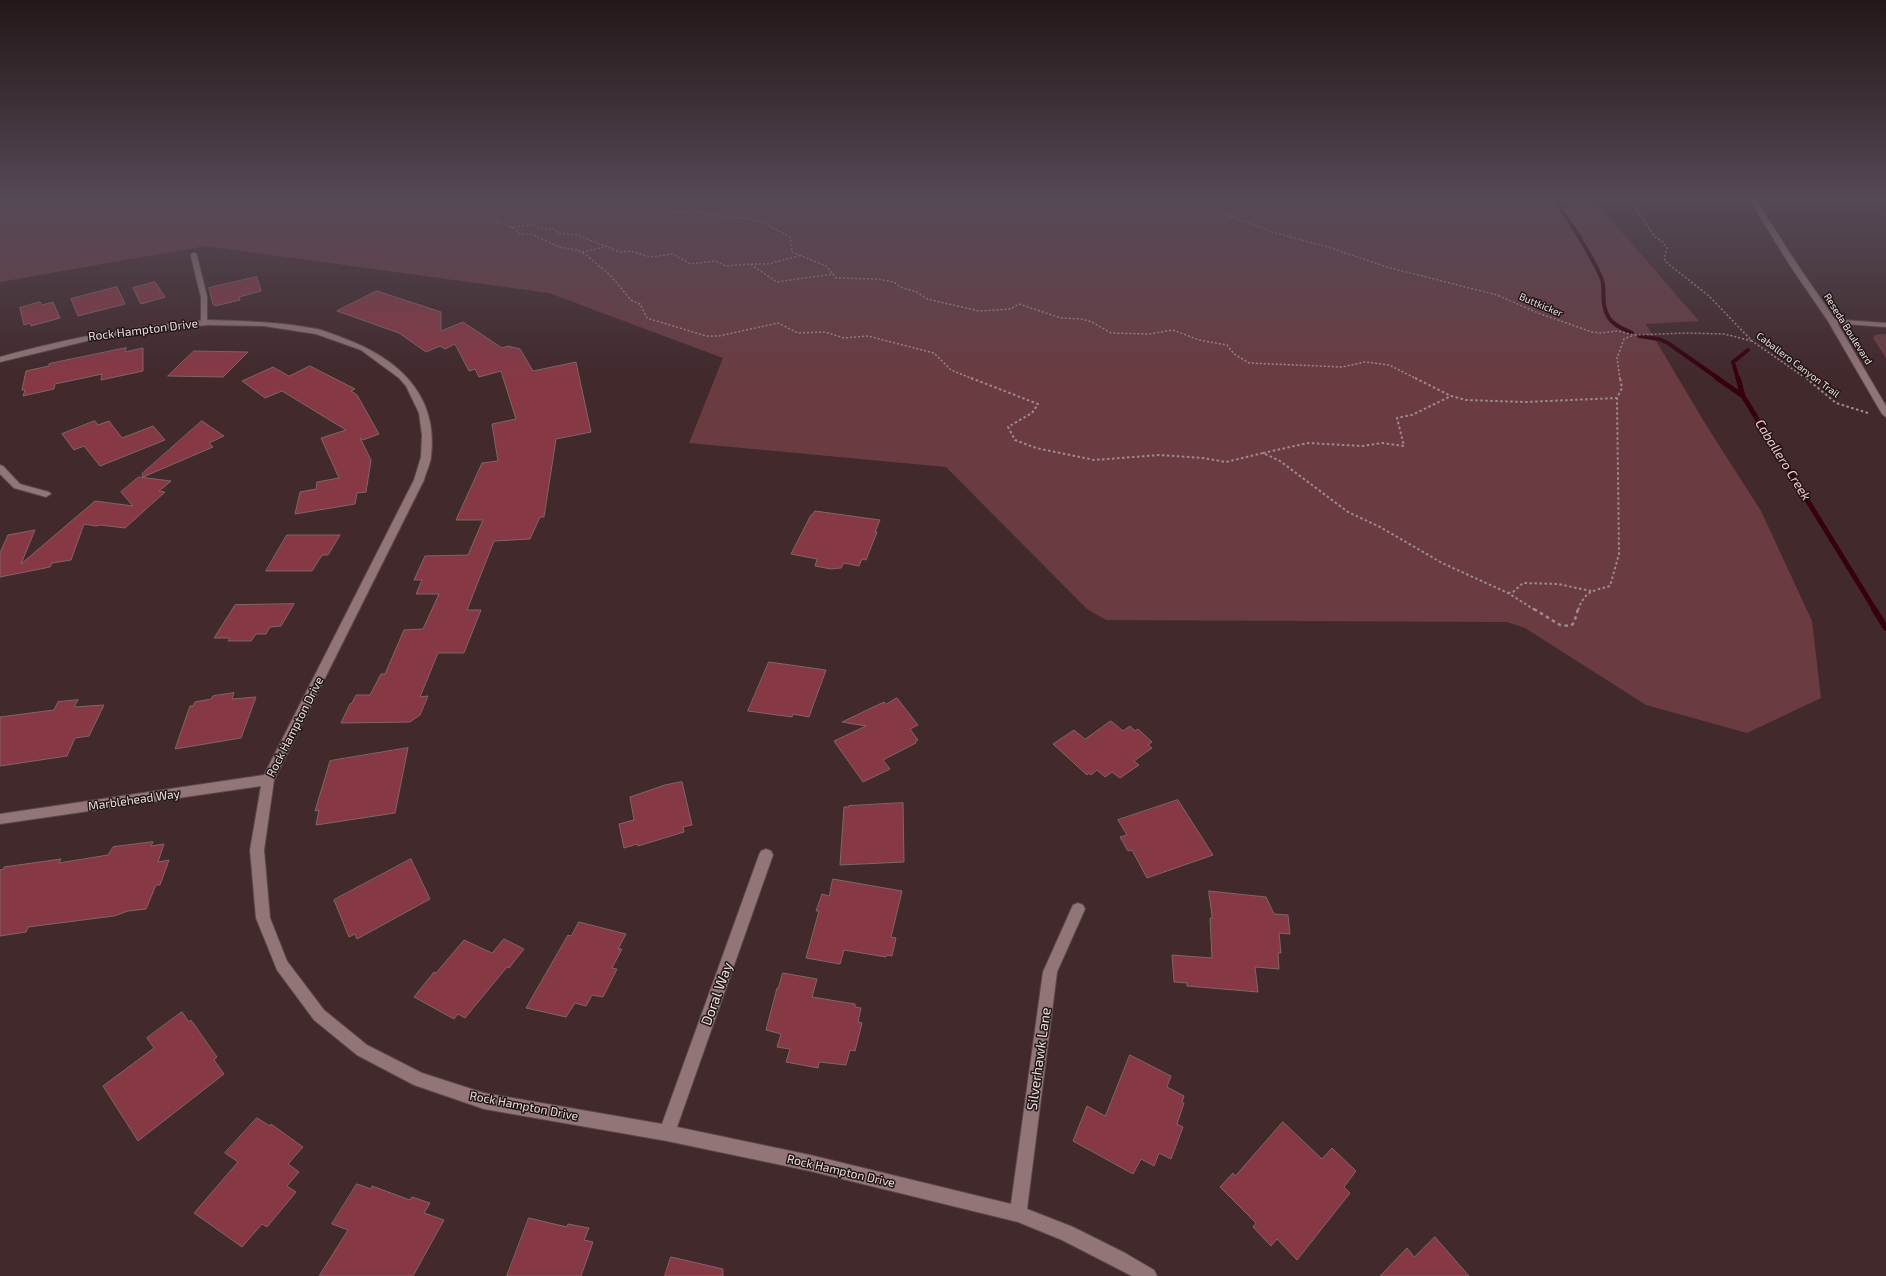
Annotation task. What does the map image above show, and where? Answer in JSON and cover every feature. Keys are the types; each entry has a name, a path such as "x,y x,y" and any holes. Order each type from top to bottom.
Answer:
{"street":[{"name":"Reseda Boulevard","path":"1788,257 1832,321 1886,414"},
{"path":"1832,321 1886,325"},
{"name":"Rock Hampton Drive","path":"0,360 76,340 166,325 204,322 274,324 314,331 348,341 373,354 393,367 407,381 419,400 425,418 427,437 426,458 419,480 268,780 257,850 263,918 282,965 319,1015 362,1050 419,1080 484,1100 667,1133 810,1163 1018,1214 1067,1233 1119,1259 1148,1276"},
{"path":"0,468 17,486 46,494"},
{"name":"Marblehead Way","path":"0,819 268,780"},
{"name":"Doral Way","path":"667,1133 766,855"},
{"name":"Silverhawk Lane","path":"1018,1214 1050,972 1078,909"}],"lane":[{"path":"194,257 205,296 206,307 204,322"}],"path":[{"path":"588,257 610,275 631,300 640,304 647,318 706,336 719,336 778,323 798,333 825,332 844,338 868,336 934,353 951,370 1038,404 1032,413 1008,427 1015,440 1036,448 1094,460 1160,455 1203,458 1226,462 1308,443 1362,446 1382,443 1404,446 1397,418 1412,415 1451,396"},
{"path":"677,257 690,264 715,261 726,266 768,264 798,257"},
{"path":"801,257 826,266 836,278 877,278 894,282 900,287 917,292 927,299 964,306 979,311 1011,310 1018,304 1032,307 1062,318 1082,319 1092,322 1111,334 1149,334 1173,330 1199,340 1227,346 1234,354 1248,363 1318,367 1342,367 1365,362 1388,365 1451,396 1466,400 1525,402 1617,398"},
{"name":"Buttkicker","path":"1356,257 1386,267 1497,295 1518,303 1538,314 1592,332 1602,333 1618,330 1634,335 1686,333 1725,334 1752,341"},
{"name":"Caballero Canyon Trail","path":"1664,257 1666,262 1709,296 1752,341 1809,380 1840,406 1872,414"},
{"path":"750,264 777,282 833,274"},
{"path":"1263,453 1280,461 1348,512 1380,526 1442,563 1508,593 1552,622 1570,626 1574,623 1577,611 1582,601 1591,592 1610,586 1619,554 1617,398 1622,388 1617,358 1624,340 1634,335"},
{"path":"1508,593 1513,592 1523,583 1558,584 1591,592"}],"shaded area":[{"path":"0,257 145,257 0,282"},
{"path":"282,257 1643,257 1699,321 1646,324 1706,425 1761,511 1812,621 1821,698 1747,733 1646,705 1525,628 1507,622 1106,620 1087,609 946,467 689,443 723,358 549,293"},
{"path":"1886,334 1886,358 1873,338 1875,335"}],"building":[{"path":"257,277 261,291 239,297 240,300 215,306 213,304 209,288"},
{"path":"155,282 165,297 141,304 133,288"},
{"path":"117,287 125,304 78,316 71,299"},
{"path":"377,291 441,312 441,331 463,322 502,348 508,346 520,349 533,371 576,362 591,432 556,439 544,517 540,517 530,539 494,541 467,610 481,610 464,653 438,653 420,697 428,696 420,715 410,722 341,723 356,695 370,695 381,674 385,674 404,630 423,629 439,594 416,594 422,580 414,580 425,556 468,555 483,520 456,520 482,463 498,461 492,424 516,419 501,371 479,377 475,369 469,371 455,344 445,349 440,346 426,352 399,333 337,311"},
{"path":"40,302 42,305 53,302 60,318 31,326 30,323 24,325 20,308"},
{"path":"126,348 125,352 143,348 143,371 101,380 102,374 55,384 54,389 23,396 25,390 22,390 26,371 49,366 49,364"},
{"path":"194,351 248,352 223,377 168,376"},
{"path":"310,366 355,389 351,391 357,395 379,434 363,440 360,438 371,460 366,492 357,493 355,504 295,514 300,492 316,489 317,482 339,478 321,438 346,430 282,391 265,398 242,381 273,367 289,376"},
{"path":"95,421 98,425 109,421 122,438 153,426 165,440 100,466 84,446 74,450 62,434"},
{"path":"202,421 224,436 209,443 213,447 143,477 142,474"},
{"path":"139,477 171,481 159,491 165,492 125,528 84,524 71,560 52,563 50,567 0,577 0,553 8,535 35,530 21,564 95,501 133,506 121,492"},
{"path":"815,511 880,520 866,560 862,559 859,566 844,563 841,568 831,569 815,566 817,559 791,554 811,515"},
{"path":"287,535 340,535 328,555 322,555 312,571 266,571"},
{"path":"294,604 281,626 270,627 266,634 256,634 251,641 228,641 230,638 214,638 235,605"},
{"path":"769,662 826,670 809,717 793,714 792,717 748,711"},
{"path":"234,693 232,699 256,697 241,738 175,749 190,706 193,706 195,702 211,699 213,696"},
{"path":"897,698 918,725 910,729 918,740 915,742 916,743 883,760 890,769 863,782 834,741 866,726 842,722 884,702 886,704"},
{"path":"78,700 74,707 104,705 89,736 75,738 67,756 0,766 0,717 54,710 58,702"},
{"path":"1111,721 1123,731 1130,726 1135,731 1138,729 1152,742 1148,745 1152,748 1134,761 1139,765 1120,778 1112,772 1105,777 1097,770 1091,775 1089,773 1087,775 1053,744 1074,730 1085,739"},
{"path":"408,748 395,813 316,825 319,810 315,811 330,761"},
{"path":"682,782 692,825 683,827 684,832 638,846 637,844 624,848 619,824 634,820 630,797 665,785"},
{"path":"1178,800 1213,855 1147,878 1132,850 1128,851 1120,837 1127,835 1118,820"},
{"path":"903,803 904,862 840,865 844,807"},
{"path":"153,842 151,846 164,844 158,862 169,860 160,885 156,885 146,909 128,911 114,916 28,927 26,932 0,936 0,870 4,869 4,867 61,859 59,863 108,855 113,847"},
{"path":"411,859 430,899 357,939 355,934 349,937 334,900"},
{"path":"833,879 902,891 891,937 896,938 892,956 887,955 886,957 844,950 840,964 806,958 819,911 816,911 822,894 829,896"},
{"path":"1209,891 1266,897 1274,914 1288,915 1290,934 1279,933 1281,953 1278,953 1279,969 1255,967 1258,992 1187,986 1187,983 1174,982 1172,955 1212,958 1210,918 1212,918"},
{"path":"579,922 626,934 618,949 622,949 612,968 617,969 603,997 592,995 586,1006 575,1003 566,1017 526,1008 568,935 571,936"},
{"path":"504,939 524,949 509,968 507,967 465,1018 458,1014 454,1019 414,997 434,972 436,973 464,940 492,953"},
{"path":"783,973 817,979 812,997 855,1004 855,1007 861,1008 858,1022 862,1023 855,1051 850,1050 846,1065 819,1062 818,1068 786,1062 790,1049 777,1047 781,1034 766,1030 777,988"},
{"path":"182,1012 189,1022 191,1020 217,1057 214,1060 224,1074 138,1141 103,1086 154,1048 147,1038"},
{"path":"1130,1055 1171,1076 1167,1087 1184,1096 1182,1102 1184,1103 1177,1124 1183,1127 1171,1159 1159,1153 1154,1166 1141,1159 1133,1174 1073,1141 1087,1106 1105,1116"},
{"path":"257,1118 270,1126 271,1124 303,1147 288,1164 299,1172 287,1186 296,1192 267,1227 262,1224 242,1247 194,1213 238,1162 225,1153"},
{"path":"1283,1122 1322,1159 1332,1148 1356,1171 1344,1187 1350,1193 1297,1260 1277,1239 1271,1246 1253,1227 1256,1223 1220,1187 1233,1173 1235,1176"},
{"path":"357,1184 371,1189 372,1186 410,1200 412,1197 430,1203 424,1213 444,1220 413,1276 319,1276 348,1230 332,1224"},
{"path":"529,1218 567,1227 568,1224 589,1228 584,1240 593,1242 581,1276 507,1276"},
{"path":"1435,1237 1469,1276 1380,1276 1407,1248 1414,1257"},
{"path":"671,1257 723,1269 723,1276 665,1276"}],"waterway":[{"name":"Caballero Creek","path":"1590,257 1603,282 1604,307 1609,318 1616,325 1632,333"},
{"name":"Caballero Creek","path":"1639,336 1659,339 1668,343 1719,379"},
{"path":"1738,379 1733,362 1748,350"},
{"name":"Caballero Creek","path":"1717,378 1743,396"},
{"path":"1738,378 1743,396"},
{"name":"Caballero Creek","path":"1743,396 1875,610"},
{"name":"Caballero Creek","path":"1874,609 1886,628"}]}
